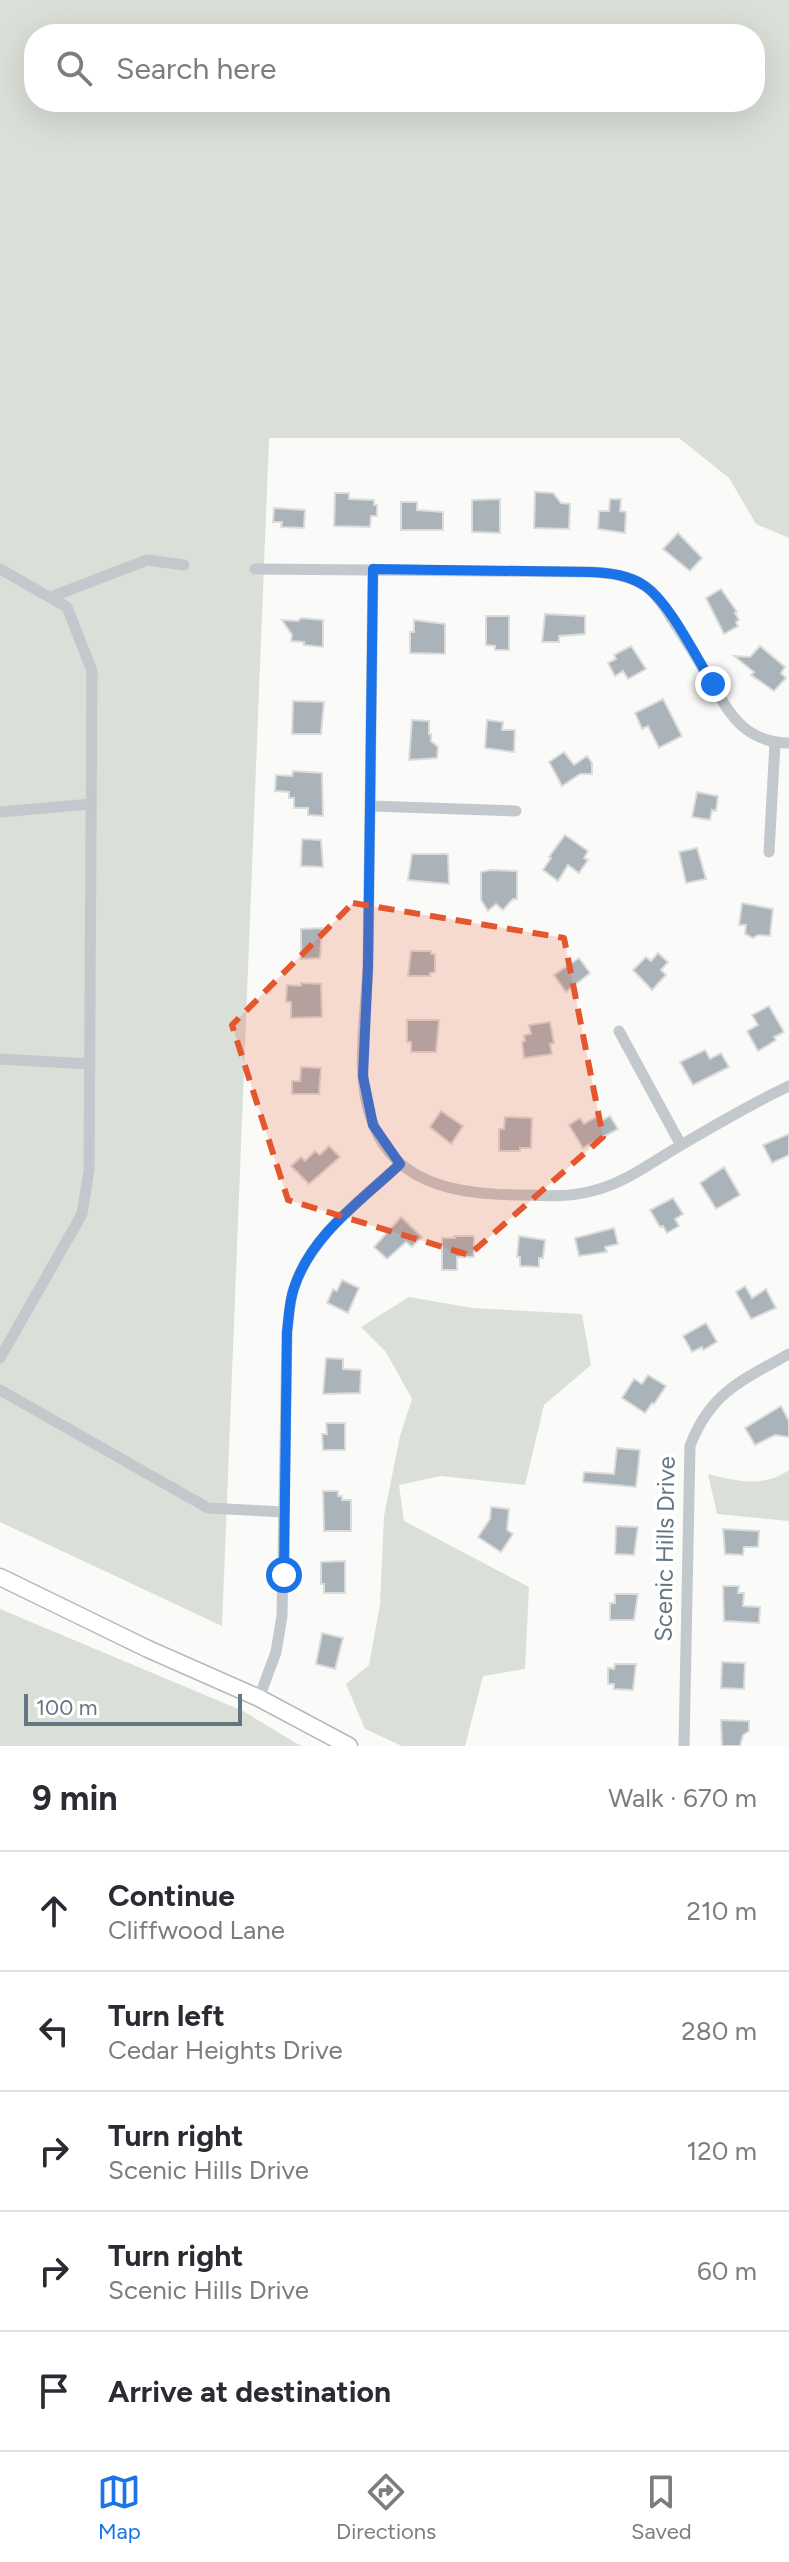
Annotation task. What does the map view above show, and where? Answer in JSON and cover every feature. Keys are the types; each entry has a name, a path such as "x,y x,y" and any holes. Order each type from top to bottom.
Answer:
{"street":[{"path":"51,597 147,560 184,565"},
{"path":"0,569 67,607 92,671 89,1170 82,1214 0,1358"},
{"path":"255,569 612,573 648,588 664,607 734,721 760,738 789,743"},
{"path":"373,569 371,806 363,1076 373,1125 400,1164 452,1190 480,1195 570,1196 596,1191 642,1171 681,1145 789,1086"},
{"path":"769,852 775,743"},
{"path":"0,812 91,804"},
{"path":"371,806 516,811"},
{"path":"619,1031 681,1145"},
{"path":"0,1059 90,1064"},
{"path":"259,1698 276,1652 282,1616 287,1332 292,1292 310,1253 334,1224 400,1164"},
{"name":"Scenic Hills Drive","path":"684,1746 690,1446 698,1423 726,1390 789,1354"},
{"path":"0,1390 208,1508 284,1512"},
{"path":"0,1577 148,1649 259,1698 349,1746"}],"highlighted area":[{"path":"353,903 564,938 603,1137 469,1255 288,1200 232,1025"}],"shaded area":[{"path":"0,0 789,0 789,538 756,524 729,478 679,438 269,438 222,1626 0,1522"},
{"path":"409,1297 472,1308 582,1314 591,1365 544,1405 525,1485 441,1476 399,1485 404,1521 529,1587 525,1669 483,1676 465,1746 402,1746 365,1729 346,1684 369,1665 380,1605 384,1516 400,1436 412,1399 386,1352 361,1327"},
{"path":"789,1470 789,1521 717,1514 708,1474 739,1481 760,1481"},
{"path":"0,1609 243,1711 301,1746 0,1746"}],"building":[{"path":"535,492 553,493 561,503 570,504 569,529 534,528"},
{"path":"335,493 349,493 349,499 374,500 377,516 371,516 370,527 334,526"},
{"path":"500,499 500,533 472,532 472,500"},
{"path":"610,499 621,499 620,511 626,512 625,533 598,529 599,511 609,511"},
{"path":"401,502 417,502 417,510 443,512 443,530 401,530"},
{"path":"274,508 305,510 304,528 281,527 282,522 273,522"},
{"path":"678,533 702,558 690,571 663,549"},
{"path":"721,589 739,620 736,622 738,626 724,634 706,598"},
{"path":"545,614 585,616 585,634 559,636 559,642 542,642"},
{"path":"486,616 509,616 509,650 495,650 495,646 486,645"},
{"path":"301,618 323,620 323,647 291,641 292,635 282,620 298,621"},
{"path":"414,620 445,624 445,654 410,653 410,632 414,632"},
{"path":"631,646 646,669 628,679 623,671 615,676 608,663 616,659 614,655"},
{"path":"760,646 785,667 781,673 786,678 774,691 751,675 754,672 734,656 750,657"},
{"path":"663,699 682,736 659,748 648,726 642,729 635,713"},
{"path":"293,701 324,702 321,734 292,734"},
{"path":"412,720 429,721 431,741 438,747 437,758 409,760"},
{"path":"487,720 503,722 502,730 515,730 514,752 485,748"},
{"path":"564,752 574,765 587,756 592,763 592,774 580,774 562,786 549,762"},
{"path":"293,771 322,773 323,816 308,815 308,808 294,808 294,798 289,798 289,792 275,791 276,775 292,776"},
{"path":"697,792 718,796 716,811 712,810 710,820 692,817"},
{"path":"565,835 588,851 584,858 588,860 579,873 568,865 558,881 543,870"},
{"path":"302,839 321,840 323,867 301,866"},
{"path":"697,848 706,879 686,883 679,852"},
{"path":"412,854 448,854 449,884 408,880"},
{"path":"517,871 517,899 513,899 503,910 496,904 488,911 481,900 481,872"},
{"path":"742,903 773,909 770,936 753,938 745,934 746,925 739,925"},
{"path":"322,928 320,958 301,959 301,929"},
{"path":"411,951 431,951 435,954 435,972 430,976 408,976"},
{"path":"658,953 668,962 661,970 666,975 652,990 633,970 646,957 651,961"},
{"path":"579,958 590,973 566,992 554,975"},
{"path":"301,983 321,984 322,1017 291,1018 291,1002 286,1002 287,985 301,986"},
{"path":"769,1006 784,1032 758,1051 747,1031 758,1025 752,1015"},
{"path":"407,1020 439,1020 436,1052 411,1052 411,1042 407,1042"},
{"path":"550,1022 554,1043 550,1044 552,1054 524,1058 522,1042 525,1041 524,1035 531,1034 529,1025"},
{"path":"705,1050 710,1059 721,1053 729,1067 693,1085 680,1062"},
{"path":"301,1067 321,1068 319,1094 292,1094 292,1081 300,1081"},
{"path":"441,1111 463,1126 451,1144 430,1127"},
{"path":"610,1116 618,1129 583,1148 569,1125 580,1118 584,1124 596,1117 599,1122"},
{"path":"505,1117 532,1118 531,1148 499,1151 499,1129 504,1129"},
{"path":"789,1134 789,1155 772,1163 763,1145"},
{"path":"329,1146 340,1157 309,1184 291,1166 301,1157 305,1161 315,1151 320,1155"},
{"path":"724,1167 740,1195 716,1209 700,1183"},
{"path":"673,1198 683,1214 675,1219 679,1226 667,1233 650,1210"},
{"path":"401,1217 422,1237 412,1247 406,1242 387,1259 374,1247"},
{"path":"614,1228 618,1244 605,1247 607,1252 579,1256 575,1238"},
{"path":"474,1236 474,1257 457,1257 457,1270 442,1270 442,1238"},
{"path":"519,1236 545,1240 539,1267 520,1266 520,1257 517,1257"},
{"path":"342,1280 359,1288 348,1313 327,1303 333,1289 337,1291"},
{"path":"745,1286 752,1298 766,1289 776,1308 751,1319 736,1292"},
{"path":"706,1323 717,1342 692,1352 683,1336"},
{"path":"326,1358 343,1359 343,1369 361,1370 360,1393 323,1394"},
{"path":"648,1375 666,1386 645,1413 622,1398 634,1379 642,1384"},
{"path":"781,1406 789,1421 789,1437 775,1435 755,1445 745,1428"},
{"path":"326,1423 345,1423 345,1450 323,1450 322,1434 327,1434"},
{"path":"617,1448 640,1450 636,1487 583,1482 584,1472 614,1474"},
{"path":"323,1491 338,1491 342,1500 351,1500 351,1531 324,1531"},
{"path":"491,1507 509,1509 507,1530 513,1534 501,1552 478,1537 490,1519"},
{"path":"616,1526 638,1527 634,1555 615,1554"},
{"path":"723,1529 759,1531 758,1547 744,1547 743,1555 725,1554"},
{"path":"345,1561 345,1593 324,1593 321,1562"},
{"path":"723,1586 739,1586 738,1593 744,1593 743,1606 760,1607 759,1623 724,1621"},
{"path":"615,1594 638,1594 634,1620 610,1620 610,1603 615,1603"},
{"path":"322,1633 343,1638 335,1669 316,1664"},
{"path":"722,1662 745,1663 744,1689 721,1688"},
{"path":"615,1664 636,1664 633,1690 614,1689 614,1684 608,1684 608,1668 614,1669"},
{"path":"721,1720 749,1721 749,1731 743,1735 740,1746 722,1746"}],"route":[{"path":"284,1575 287,1332 292,1292 310,1253 334,1224 400,1164 373,1125 363,1076 368,966 373,569 591,572 612,573 630,579 648,588 664,607 713,684"}]}
